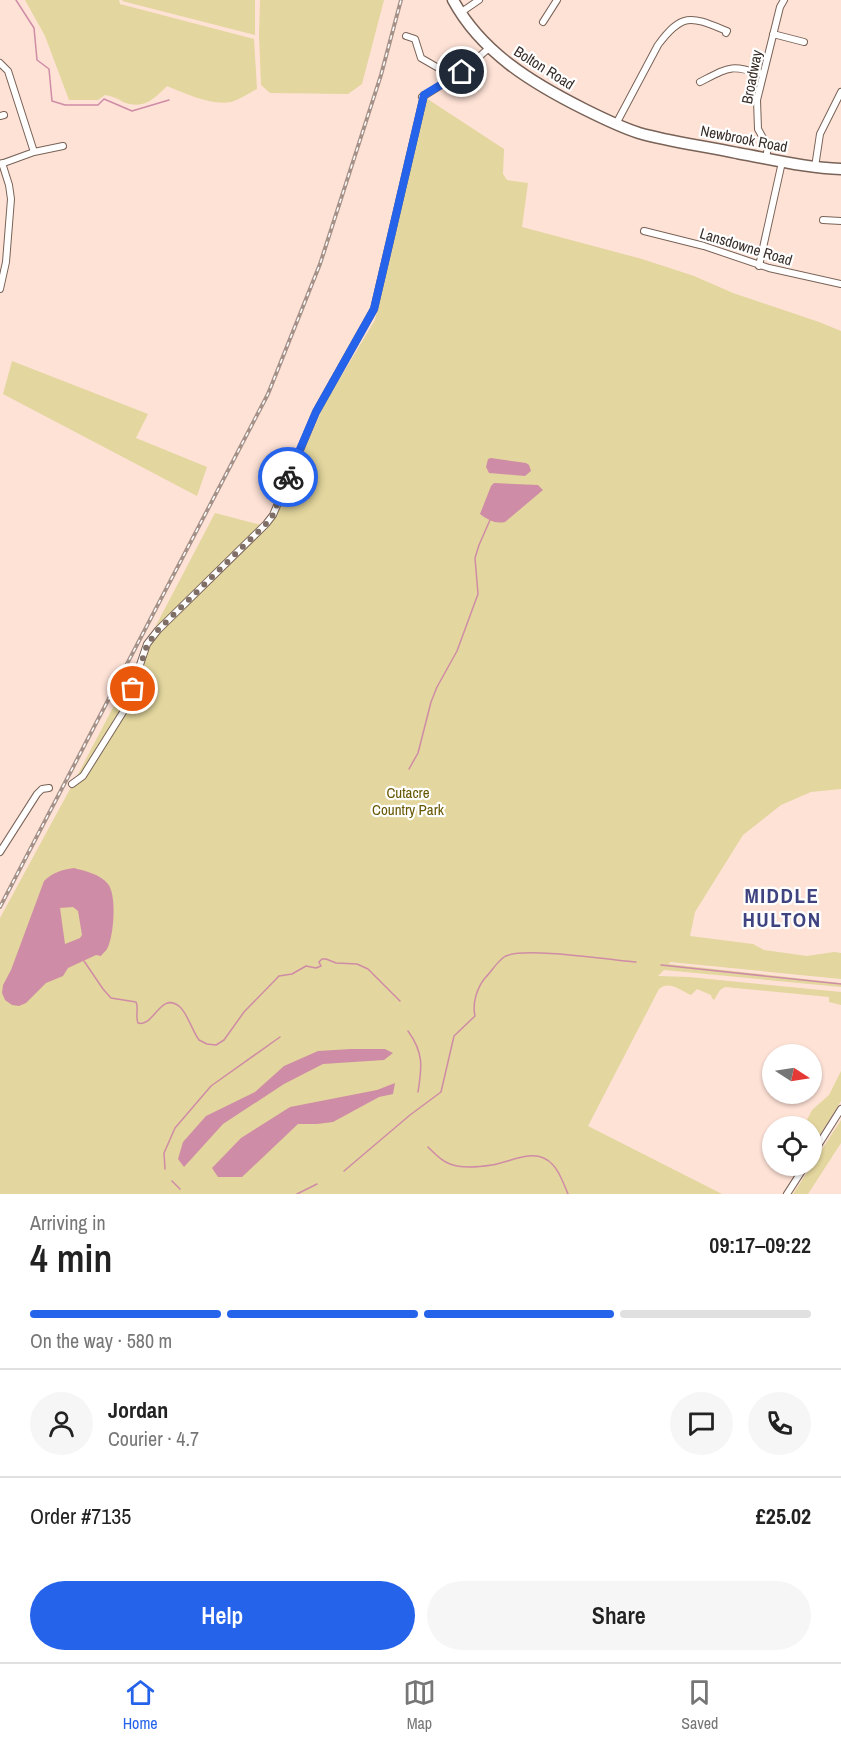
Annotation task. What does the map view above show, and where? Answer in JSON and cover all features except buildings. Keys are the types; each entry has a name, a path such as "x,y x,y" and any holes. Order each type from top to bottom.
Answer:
{"highway":[{"name":"Bolton Road","path":"453,0 474,33 513,67 552,92 641,134"},
{"name":"Newbrook Road","path":"641,134 782,162 841,170"}],"street":[{"path":"460,13 479,0"},
{"path":"543,22 557,0"},
{"name":"Broadway","path":"766,158 768,147 758,129 756,109 773,34 784,0"},
{"path":"616,124 658,45 676,25 684,20 699,20 728,31 726,33"},
{"path":"773,34 804,42"},
{"path":"406,36 415,39 421,58 453,77"},
{"path":"72,784 83,776 125,709 147,645 158,630 273,515 316,412 374,309 423,96 453,77 489,48"},
{"path":"0,63 8,71 34,152"},
{"path":"703,79 735,67 763,74"},
{"path":"815,167 820,134 841,92"},
{"path":"0,290 11,199 9,185 1,163 34,152 63,146"},
{"path":"759,266 782,162"},
{"path":"0,217 10,215"},
{"path":"823,220 841,221"},
{"name":"Lansdowne Road","path":"644,231 704,246 759,266 841,284"},
{"path":"0,852 37,794 42,789 49,788"},
{"path":"822,1139 841,1109"},
{"path":"787,1194 799,1176"}],"green space":[{"path":"25,0 119,0 120,4 254,39 257,89 234,101 223,103 198,98 167,86 153,99 137,105 105,95 98,100 69,100 45,36"},
{"path":"255,0 255,35 122,1"},
{"path":"260,0 384,0 362,84 348,94 270,93 261,85"},
{"name":"Cutacre Country Park","path":"426,98 504,149 503,174 507,180 528,183 522,227 642,259 841,331 841,789 811,792 781,805 743,835 695,912 690,936 753,944 764,950 807,956 841,953 841,979 670,962 669,964 841,983 841,987 664,970 658,976 841,992 841,1005 829,1002 829,997 725,987 720,990 714,1000 711,995 697,989 691,995 667,985 659,989 588,1126 722,1194 0,1194 0,918 215,513 269,527 275,518 324,405 375,320"},
{"path":"12,361 148,414 136,438 207,467 197,496 3,394"},
{"path":"841,1071 841,1101 822,1131 822,1116 809,1116 812,1110 822,1104"},
{"path":"841,1120 841,1143 822,1172 822,1149"},
{"path":"805,1176 820,1176 808,1194 793,1194"}],"shaded area":[{"path":"488,459 526,463 531,471 525,476 489,473 486,467"},
{"path":"494,483 538,485 543,490 505,522 498,522 489,520 480,514"},
{"path":"74,868 97,875 111,889 114,916 107,949 101,956 96,955 68,968 63,976 46,983 26,1003 19,1006 12,1005 5,1000 2,993 3,985 11,970 44,881 54,873","holes":["73,907 78,911 82,935 65,944 60,908"]},
{"path":"385,1049 393,1053 384,1060 323,1064 284,1084 223,1124 184,1167 178,1159 183,1142 206,1116 255,1092 284,1066 318,1051"},
{"path":"395,1083 393,1094 379,1097 333,1122 298,1124 242,1177 218,1177 212,1168 241,1138 290,1107 377,1090"}],"waterway":[{"path":"16,0 34,28 37,60 49,69 52,101 65,105 98,105 104,99 132,111 169,100"},
{"path":"409,769 418,753 431,702 457,651 478,594 475,558 490,520"},
{"path":"344,1171 441,1092 454,1036 475,1016 475,1001 480,986 504,957 513,954 546,953 636,962"},
{"path":"84,961 111,998 136,1002 138,1023 144,1023 162,1006 173,1003 183,1010 199,1040 207,1044 216,1045 224,1040 244,1012 279,976 292,974 306,966 316,968 321,966 319,962 322,959 336,963 357,964 368,969 400,1001"},
{"path":"661,965 841,984"},
{"path":"408,1031 419,1053 418,1092"},
{"path":"165,1169 164,1153 175,1128 211,1086 280,1037"},
{"path":"428,1147 438,1157 455,1166 492,1165 532,1156 546,1159 562,1179 568,1194"},
{"path":"172,1181 180,1189"},
{"path":"297,1194 317,1184"}],"railway":[{"path":"0,907 268,394 320,264 381,75 401,0"}],"way so far":[{"path":"133,689 147,645 158,630 266,524 273,515 288,477"}],"district":[{"name":"MIDDLE HULTON","path":"782,908"}],"route":[{"path":"288,477 316,412 372,315 424,103 424,95 462,72"}]}
